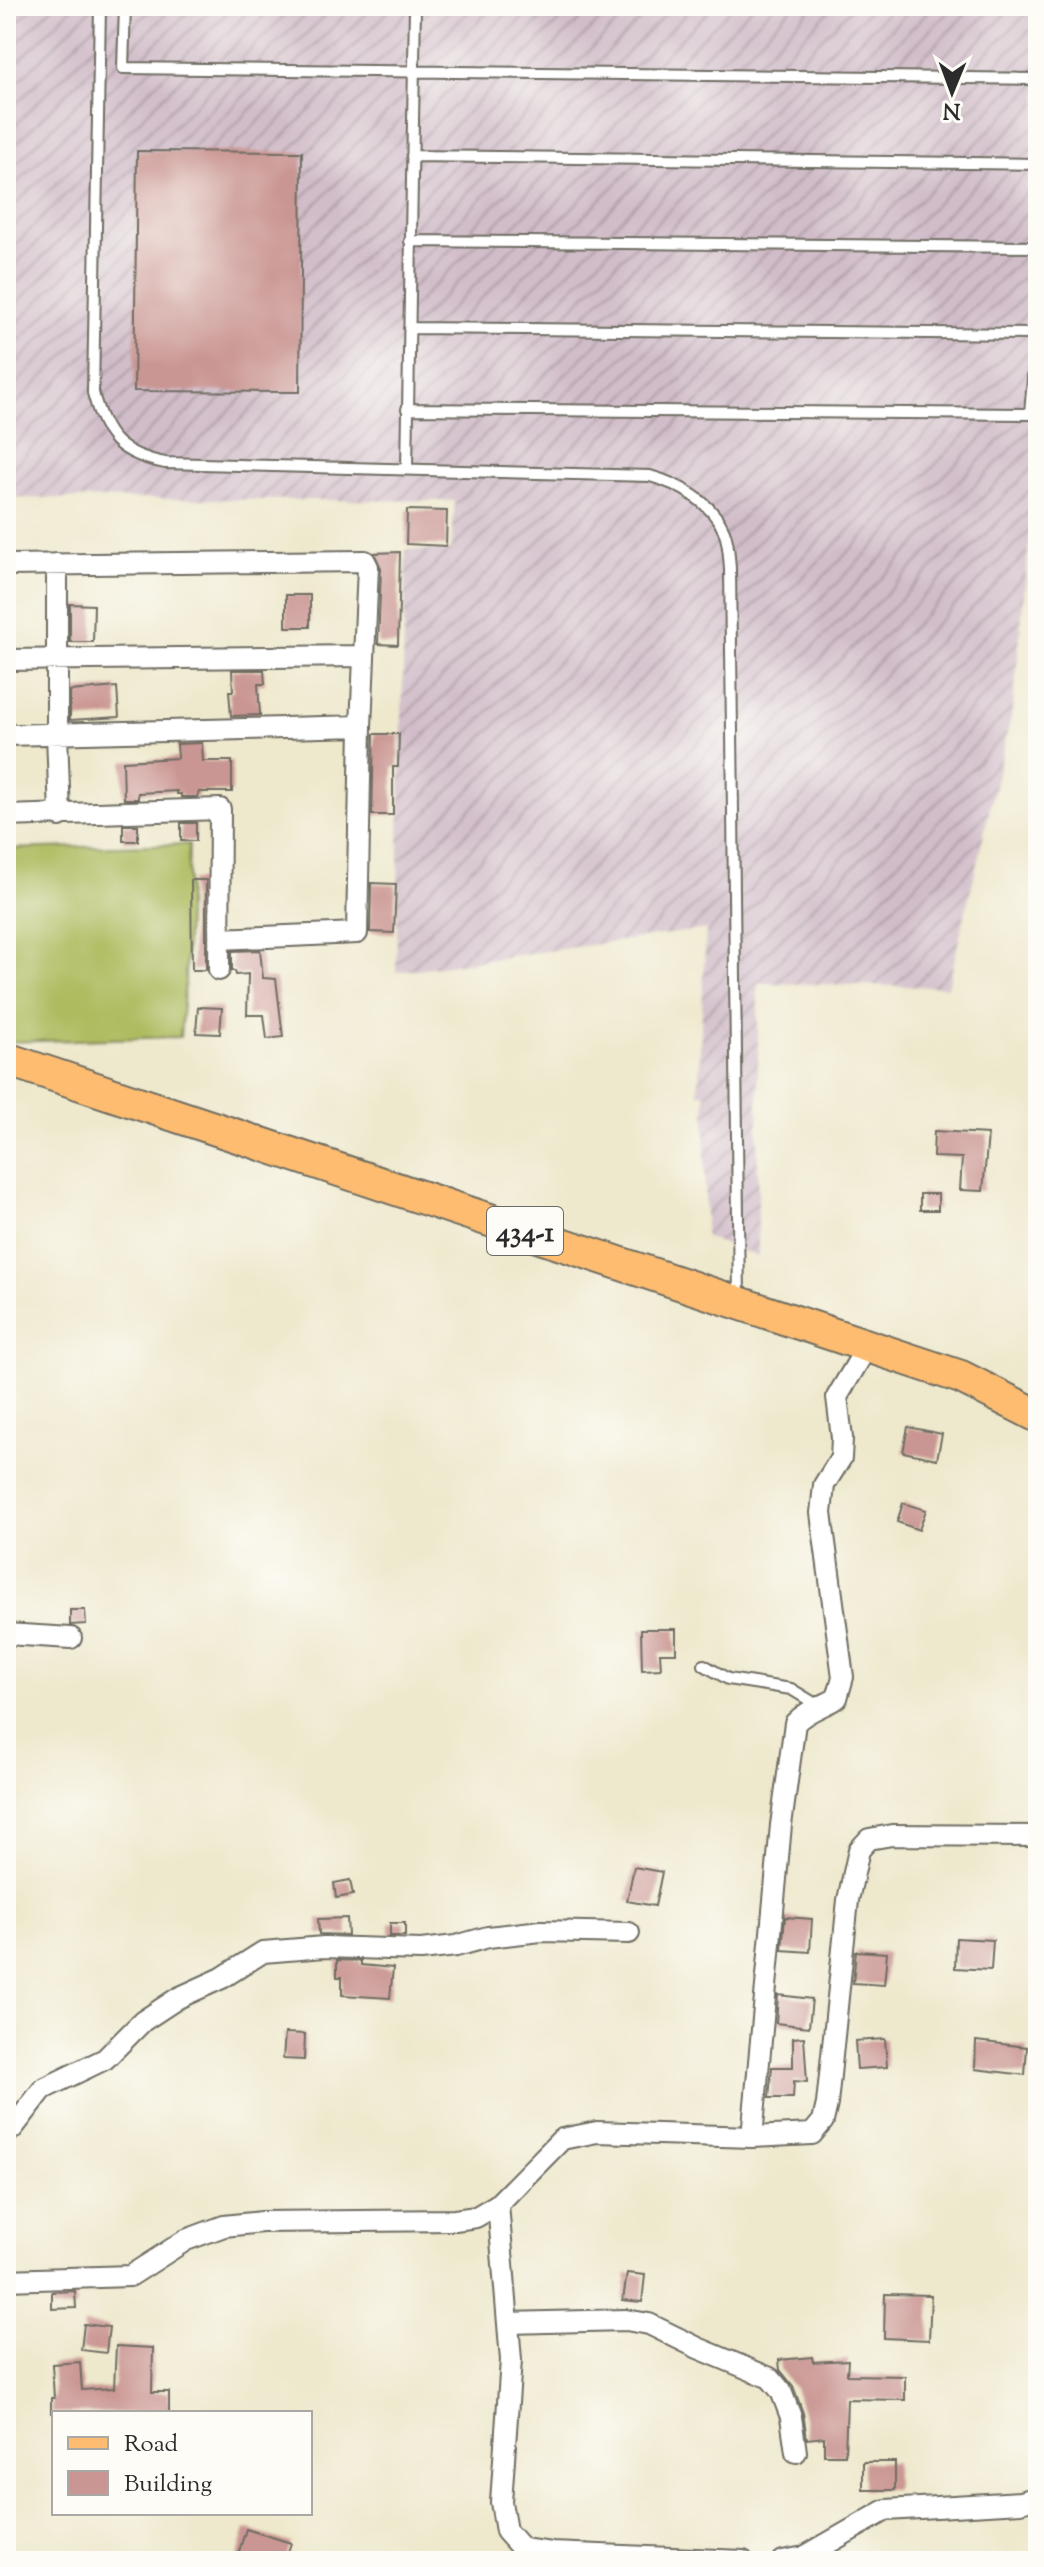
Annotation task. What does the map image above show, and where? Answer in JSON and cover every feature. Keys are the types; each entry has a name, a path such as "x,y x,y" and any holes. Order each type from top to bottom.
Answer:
{"main road":[{"name":"434-1","path":"6,1059 961,1377 1038,1416"}],"street":[{"path":"6,565 365,561 368,567 357,933 219,939"},
{"path":"57,564 60,816"},
{"path":"6,660 364,656"},
{"path":"6,735 361,726"},
{"path":"6,816 220,809 219,970"},
{"path":"752,2137 781,1825 795,1723 804,1712 837,1698 843,1677 821,1513 824,1485 841,1458 837,1397 868,1345"},
{"path":"6,1634 71,1638"},
{"path":"6,2280 130,2276 186,2240 224,2226 262,2222 455,2220 476,2217 498,2204 562,2139 597,2132 752,2137 812,2134 823,2121 848,1900 859,1850 869,1839 892,1835 1038,1836"},
{"path":"6,2134 43,2089 105,2059 143,2021 178,1998 222,1978 263,1952 324,1947 421,1950 541,1931 629,1933"},
{"path":"498,2204 511,2360 501,2502 506,2531 522,2549 552,2553 743,2561"},
{"path":"508,2323 626,2320 649,2324 770,2378 781,2391 791,2417 796,2452"},
{"path":"783,2561 804,2557 886,2510 1021,2502 1038,2497"}],"lane":[{"path":"100,6 93,393 99,416 117,443 136,457 165,463 650,476 689,491 714,515 724,532 730,569 739,1303"},
{"path":"125,6 123,68 1038,79"},
{"path":"407,469 415,6"},
{"path":"412,156 1038,164"},
{"path":"410,241 1038,247"},
{"path":"407,409 1030,414 1038,321"},
{"path":"409,328 1037,334"},
{"path":"704,1665 728,1679 791,1689 821,1707"}],"shaded area":[{"path":"6,6 1038,6 1038,447 1013,709 948,987 758,983 758,1257 705,1237 705,1094 698,1093 706,929 396,972 406,550 451,550 455,501 6,498"}],"green space":[{"path":"189,844 185,982 180,1037 6,1042 6,849"}],"building":[{"path":"137,151 302,152 300,392 134,391"},
{"path":"407,510 447,511 446,546 406,544"},
{"path":"400,552 398,645 378,644 381,568 374,553"},
{"path":"286,595 310,595 310,627 286,627"},
{"path":"70,604 94,605 93,642 70,642"},
{"path":"232,670 264,670 265,684 258,684 260,715 231,716 229,691 233,691"},
{"path":"117,687 119,717 70,720 70,691"},
{"path":"374,734 399,734 398,767 393,767 393,815 372,815"},
{"path":"202,743 203,761 232,761 232,792 199,792 197,797 181,797 177,791 138,793 138,799 124,799 123,761 178,758 177,744"},
{"path":"181,823 196,823 196,841 181,841"},
{"path":"123,825 138,825 138,841 123,841"},
{"path":"191,880 206,880 206,970 192,970"},
{"path":"371,883 396,884 394,933 370,932"},
{"path":"260,950 263,978 276,979 283,1037 267,1039 264,1015 247,1015 248,974 236,975 232,971 232,951"},
{"path":"198,1007 222,1008 220,1034 196,1033"},
{"path":"934,1131 988,1134 983,1191 960,1190 962,1158 933,1157"},
{"path":"920,1194 938,1194 938,1210 920,1210"},
{"path":"908,1427 942,1434 937,1459 903,1452"},
{"path":"903,1503 926,1510 919,1530 897,1522"},
{"path":"70,1610 85,1610 86,1624 70,1625"},
{"path":"641,1629 676,1629 676,1653 660,1653 661,1669 642,1670"},
{"path":"634,1867 662,1872 655,1906 627,1901"},
{"path":"350,1880 353,1895 336,1898 334,1883"},
{"path":"785,1917 812,1919 810,1952 782,1950"},
{"path":"347,1918 348,1935 319,1934 318,1919"},
{"path":"390,1923 405,1923 405,1936 390,1936"},
{"path":"956,1938 993,1940 991,1970 955,1968"},
{"path":"856,1951 887,1953 884,1985 853,1983"},
{"path":"337,1960 361,1961 361,1965 393,1968 390,1998 342,1995 342,1977 337,1977"},
{"path":"778,1995 812,1999 809,2027 776,2023"},
{"path":"285,2033 305,2034 304,2060 283,2059"},
{"path":"804,2037 807,2082 794,2081 793,2098 769,2098 772,2067 793,2067 793,2038"},
{"path":"885,2039 887,2067 857,2069 855,2041"},
{"path":"976,2041 1027,2047 1025,2075 975,2069"},
{"path":"627,2273 645,2275 642,2302 623,2300"},
{"path":"75,2291 76,2308 52,2309 52,2292"},
{"path":"885,2294 931,2295 929,2340 884,2338"},
{"path":"84,2324 109,2327 106,2353 81,2350"},
{"path":"116,2346 153,2348 152,2392 169,2392 169,2411 51,2413 51,2398 54,2398 52,2364 80,2362 82,2390 114,2388"},
{"path":"812,2357 813,2362 848,2360 847,2375 905,2376 905,2400 847,2399 845,2455 824,2455 824,2437 807,2439 803,2413 793,2386 780,2370 779,2360"},
{"path":"863,2462 895,2462 895,2490 863,2490"},
{"path":"246,2529 291,2543 285,2561 236,2561"}]}
